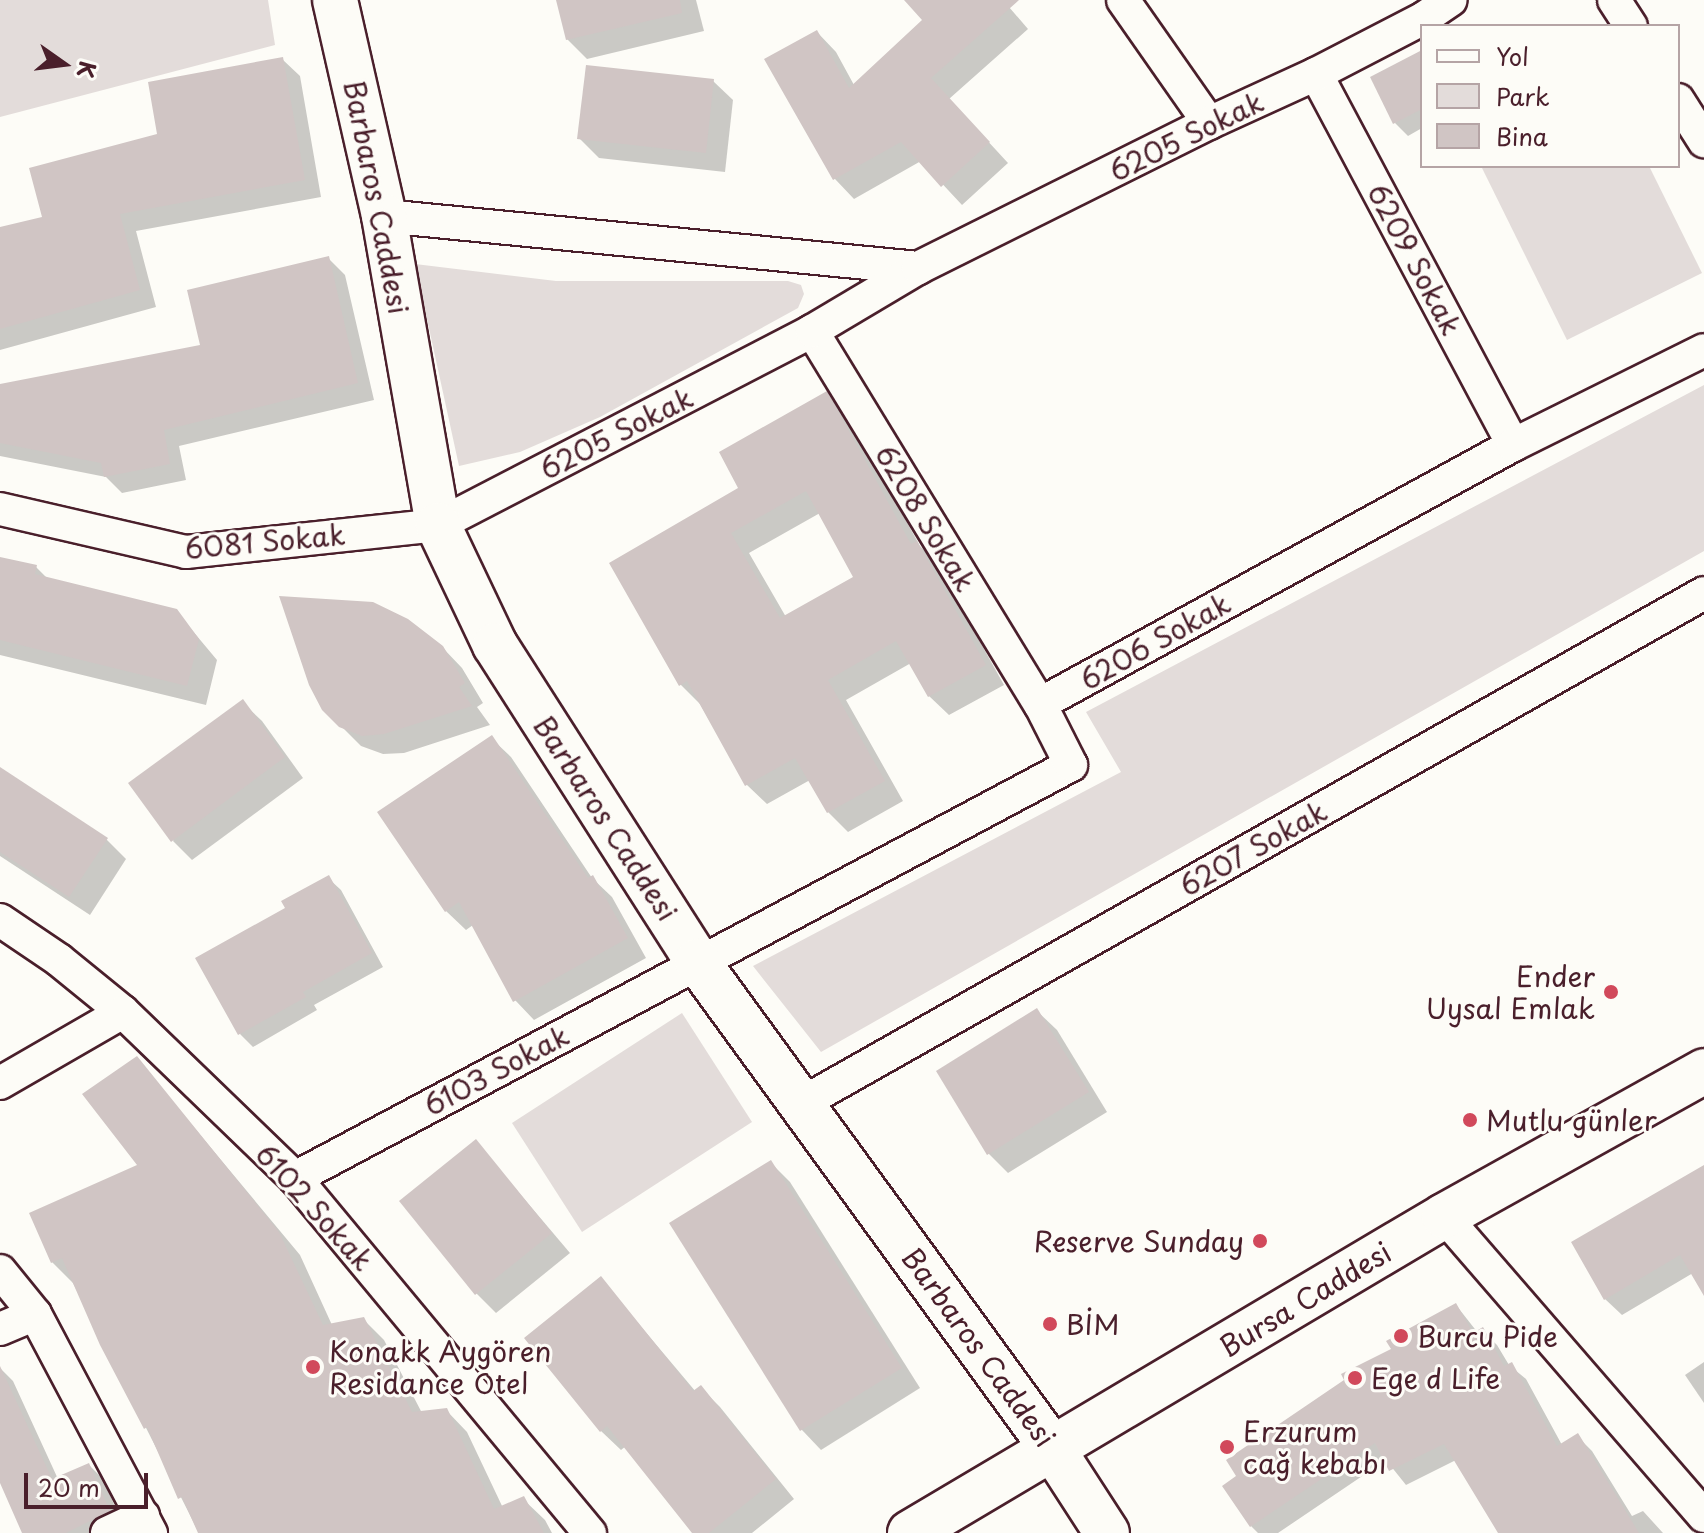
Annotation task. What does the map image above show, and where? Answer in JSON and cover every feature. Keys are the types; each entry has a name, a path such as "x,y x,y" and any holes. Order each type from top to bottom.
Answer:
{"street":[{"name":"Barbaros Caddesi","path":"335,0 384,216 438,525 495,645 697,961 1052,1448 1107,1533"},
{"path":"1123,0 1209,123"},
{"name":"6205 Sokak","path":"438,525 812,331 918,268 1209,123 1316,74 1416,9 1451,0"},
{"path":"1614,0 1630,24"},
{"name":"6209 Sokak","path":"1316,74 1513,445"},
{"path":"1680,103 1704,141"},
{"path":"384,216 918,268"},
{"name":"6208 Sokak","path":"812,331 1040,704"},
{"name":"6206 Sokak","path":"1040,704 1513,445 1704,350"},
{"name":"6081 Sokak","path":"0,509 186,552 438,525"},
{"name":"6207 Sokak","path":"802,1103 1704,593"},
{"path":"697,961 1071,765 1040,704"},
{"name":"6102 Sokak","path":"0,920 59,960 123,1012 295,1178 590,1533"},
{"name":"6103 Sokak","path":"295,1178 697,961"},
{"path":"0,1083 123,1012"},
{"name":"Bursa Caddesi","path":"910,1533 1444,1216 1704,1071"},
{"path":"1444,1216 1704,1516"},
{"path":"0,1271 35,1314 147,1524 107,1533"},
{"path":"0,1329 35,1314"}],"green space":[{"path":"0,0 268,0 275,45 0,117"},
{"path":"1482,168 1650,168 1702,273 1567,340"},
{"path":"415,264 556,281 788,281 801,285 804,294 798,308 600,417 520,452 459,466"},
{"path":"1704,385 1704,551 821,1052 753,966 1121,772 1086,712"},
{"path":"682,1013 752,1122 582,1232 512,1123"}],"building":[{"path":"556,0 680,0 682,13 566,40"},
{"path":"904,0 1019,0 931,78 990,142 941,187 901,142 833,180 764,59 817,30 849,88 922,20"},
{"path":"1420,51 1420,110 1393,124 1370,77"},
{"path":"283,57 305,180 120,214 140,290 0,329 0,227 42,217 29,168 157,134 148,82"},
{"path":"586,65 714,79 706,153 577,139"},
{"path":"329,256 358,383 164,430 170,464 104,477 101,463 0,443 0,384 200,345 187,290"},
{"path":"827,391 911,544 917,541 986,665 928,697 896,641 828,680 885,781 827,813 795,758 745,786 687,681 679,686 609,563 738,488 719,452","holes":["806,491 853,577 780,618 731,533"]},
{"path":"0,557 37,565 35,574 177,609 199,639 187,686 0,640"},
{"path":"279,596 373,602 408,619 443,646 465,683 459,687 472,706 384,734 362,736 339,727 322,710 309,685"},
{"path":"243,699 285,757 171,842 128,783"},
{"path":"492,735 588,878 593,875 628,938 513,1002 459,902 445,912 377,812"},
{"path":"0,767 108,838 69,897 0,852"},
{"path":"329,875 372,953 303,992 306,997 238,1035 195,958 285,908 281,901"},
{"path":"1037,1008 1089,1092 987,1155 936,1071"},
{"path":"137,1056 279,1232 323,1325 364,1317 412,1412 447,1408 494,1509 524,1496 544,1533 198,1533 182,1497 178,1499 147,1427 144,1429 100,1345 62,1258 51,1263 29,1213 137,1165 82,1094"},
{"path":"476,1139 552,1233 475,1295 399,1201"},
{"path":"771,1160 902,1368 800,1431 669,1223"},
{"path":"1704,1165 1704,1296 1680,1255 1604,1300 1571,1242"},
{"path":"601,1276 693,1391 701,1385 776,1479 709,1533 692,1533 607,1426 600,1432 524,1338"},
{"path":"1456,1303 1473,1333 1483,1327 1504,1366 1512,1362 1557,1446 1578,1433 1639,1533 1498,1533 1444,1444 1389,1471 1375,1443 1250,1527 1222,1486 1236,1476 1226,1460 1344,1380 1341,1374 1391,1349 1386,1341"},
{"path":"0,1366 52,1479 89,1463 110,1511 66,1533 22,1533 0,1483"}],"place":[{"name":"Ender Uysal Emlak","path":"1611,992"},
{"name":"Mutlu günler","path":"1470,1120"},
{"name":"Reserve Sunday","path":"1260,1241"},
{"name":"BİM","path":"1050,1324"},
{"name":"Burcu Pide","path":"1401,1336"},
{"name":"Konakk Aygören Residance Otel","path":"313,1367"},
{"name":"Ege d Life","path":"1355,1378"},
{"name":"Erzurum cağ kebabı","path":"1227,1447"}]}
